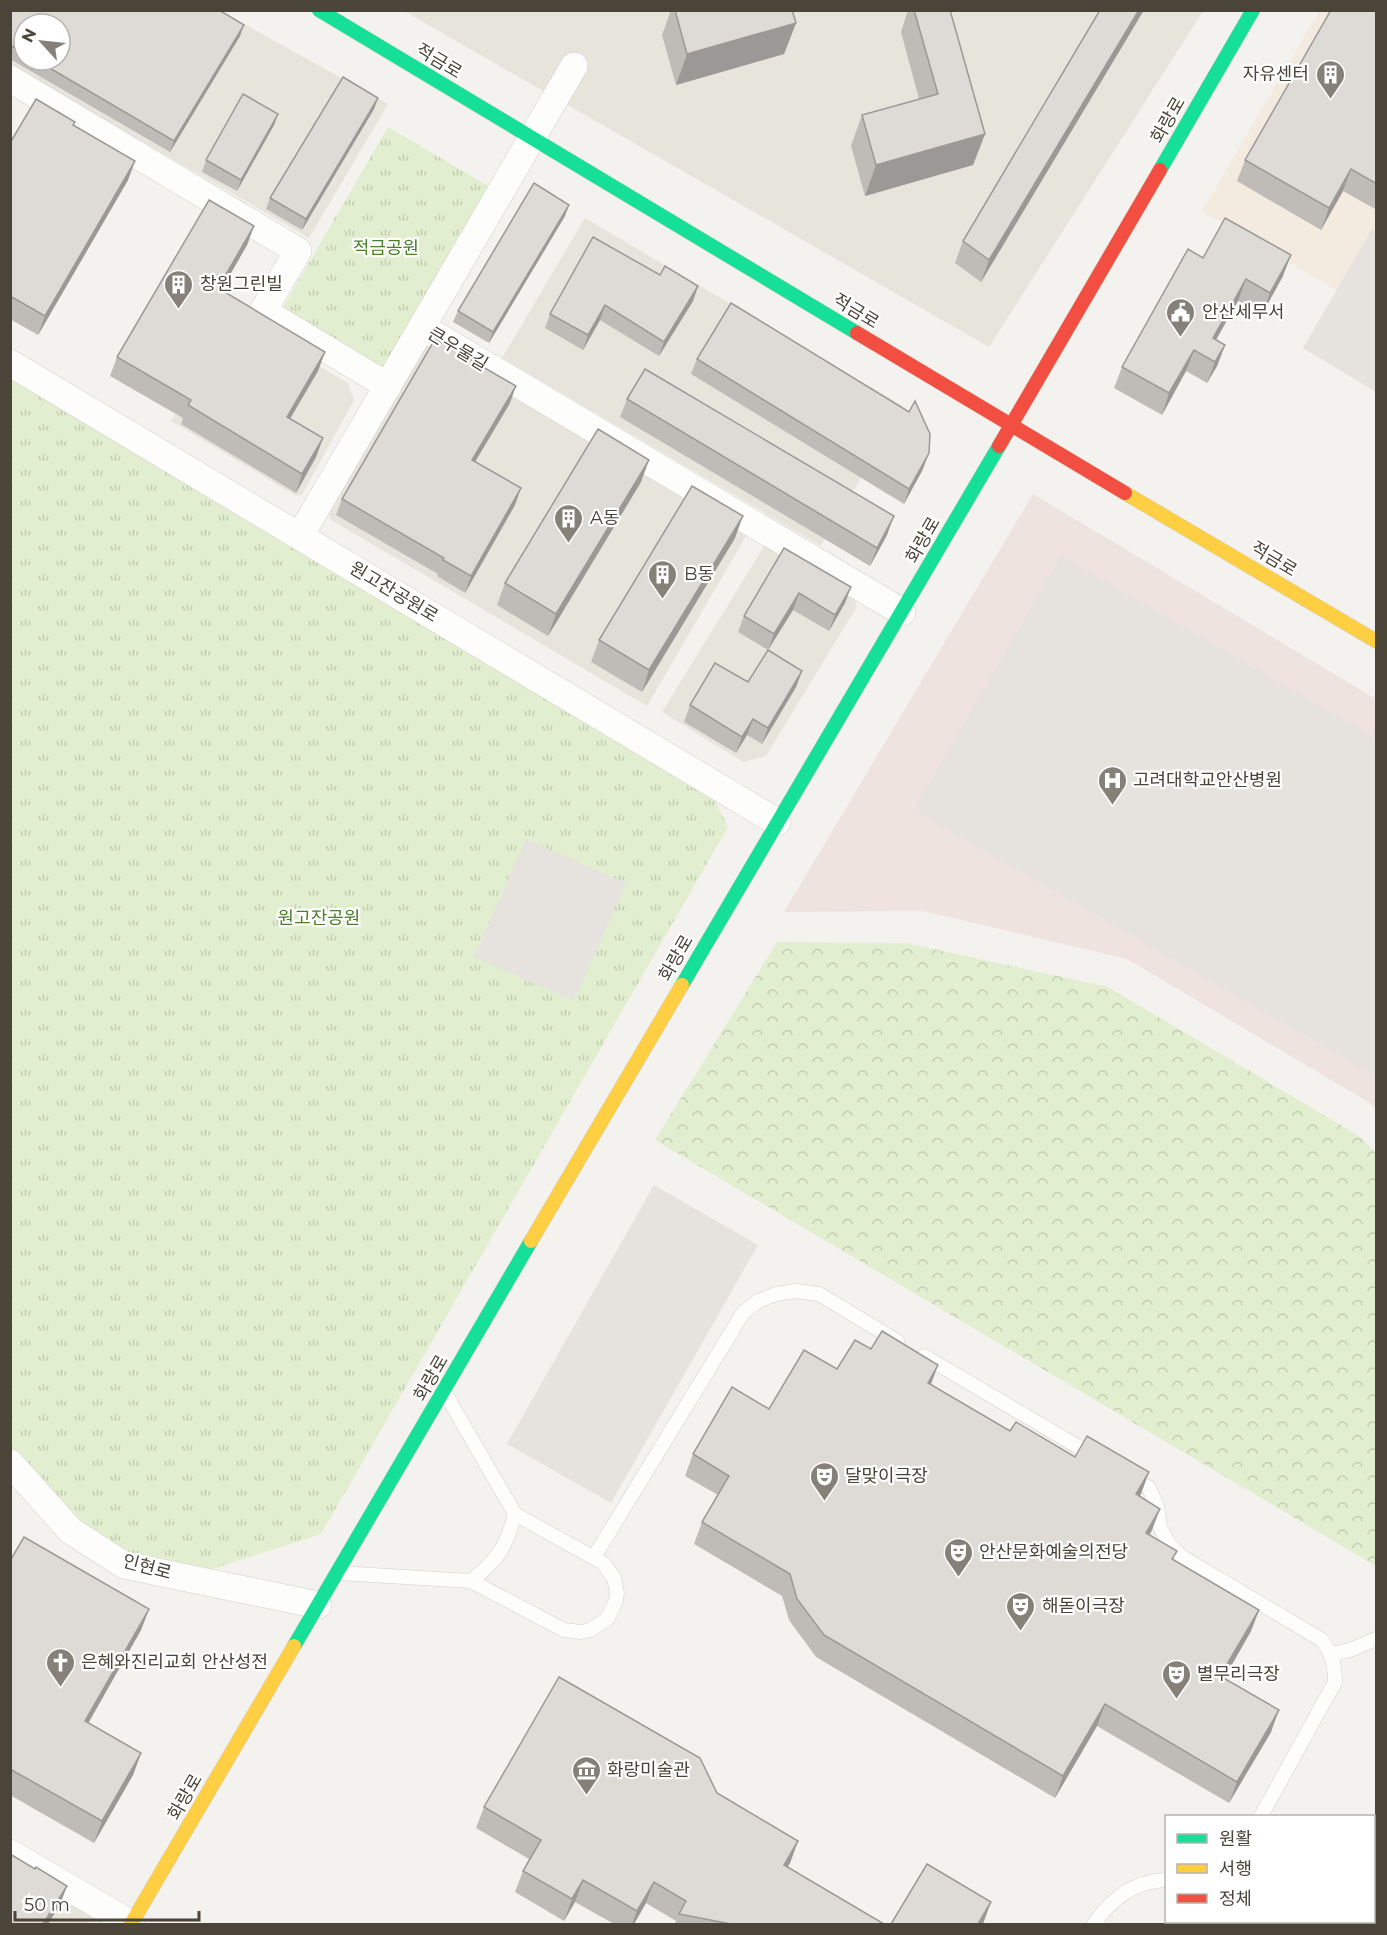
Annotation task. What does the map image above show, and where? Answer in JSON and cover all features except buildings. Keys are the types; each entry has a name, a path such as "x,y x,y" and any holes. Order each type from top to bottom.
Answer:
{"street":[{"name":"적금로","path":"319,10 1377,641"},
{"name":"화랑로","path":"131,1924 1253,10"},
{"path":"422,327 574,66"},
{"path":"10,80 298,251 263,311 388,386"},
{"name":"큰우물길","path":"300,536 422,327 902,612"},
{"name":"원고잔공원로","path":"10,363 777,822"},
{"name":"인현로","path":"10,1463 71,1531 124,1565 318,1605"},
{"path":"10,1853 131,1924"}],"lane":[{"path":"594,1557 743,1313 758,1301 776,1294 796,1291 819,1294 1149,1488 1157,1506 1160,1527 1168,1544 1182,1557 1322,1640 1331,1654 1335,1668 1335,1682 1262,1815"},
{"path":"337,1573 471,1581 564,1630 581,1632 599,1626 607,1619 616,1601 614,1578 603,1563 594,1557 515,1514 444,1391"},
{"path":"471,1581 490,1565 508,1539 515,1514"},
{"path":"1331,1654 1350,1650 1377,1639"},
{"path":"1095,1924 1104,1910 1126,1891 1154,1881 1165,1880"}],"shaded area":[{"path":"10,11 221,11 388,104 309,238 23,72 72,72 72,12 12,12 12,66"},
{"path":"404,11 1203,11 989,347"},
{"path":"1319,11 1376,11 1376,314 1202,211"},
{"path":"585,218 903,406 821,546 502,358"},
{"path":"1372,229 1376,232 1376,392 1303,348"},
{"path":"233,316 348,383 354,400 302,495 296,496 171,421"},
{"path":"423,345 431,346 746,536 647,706 331,520 328,511"},
{"name":"고려대학교안산병원","path":"1033,494 1376,699 1376,1109 1370,1103 1127,959 923,911 784,912"},
{"path":"765,545 852,595 857,606 766,756 743,762 662,712"},
{"name":"고려대학교안산병원","path":"1061,556 1376,739 1376,1070 1374,1075 914,810"},
{"path":"526,839 626,883 574,1001 474,957"},
{"path":"654,1185 758,1245 611,1503 507,1444"},
{"path":"11,1864 94,1912 87,1924 11,1924"}],"green space":[{"name":"적금공원","path":"388,127 490,187 384,369 282,309"},
{"name":"원고잔공원","path":"10,372 712,794 728,827 321,1534 197,1574 80,1553 11,1468"},
{"path":"777,942 906,943 1108,987 1359,1136 1376,1153 1376,1566 655,1140"}],"traffic: fast":[{"path":"319,10 857,333"},
{"path":"1160,170 1253,10"},
{"path":"682,985 999,446"},
{"path":"294,1646 531,1241"}],"traffic: slow":[{"path":"1125,493 1376,641"},
{"path":"531,1241 682,985"},
{"path":"131,1924 294,1646"}],"traffic: jam":[{"path":"999,446 1160,170"},
{"path":"857,333 1125,493"}],"place":[{"name":"자유센터","path":"1330,100"},
{"name":"창원그린빌","path":"179,310"},
{"name":"안산세무서","path":"1181,338"},
{"name":"A동","path":"569,544"},
{"name":"B동","path":"663,600"},
{"name":"고려대학교안산병원","path":"1112,806"},
{"name":"달맞이극장","path":"824,1502"},
{"name":"안산문화예술의전당","path":"958,1578"},
{"name":"해돋이극장","path":"1021,1632"},
{"name":"은혜와진리교회 안산성전","path":"60,1688"},
{"name":"별무리극장","path":"1176,1700"},
{"name":"화랑미술관","path":"586,1796"}]}
